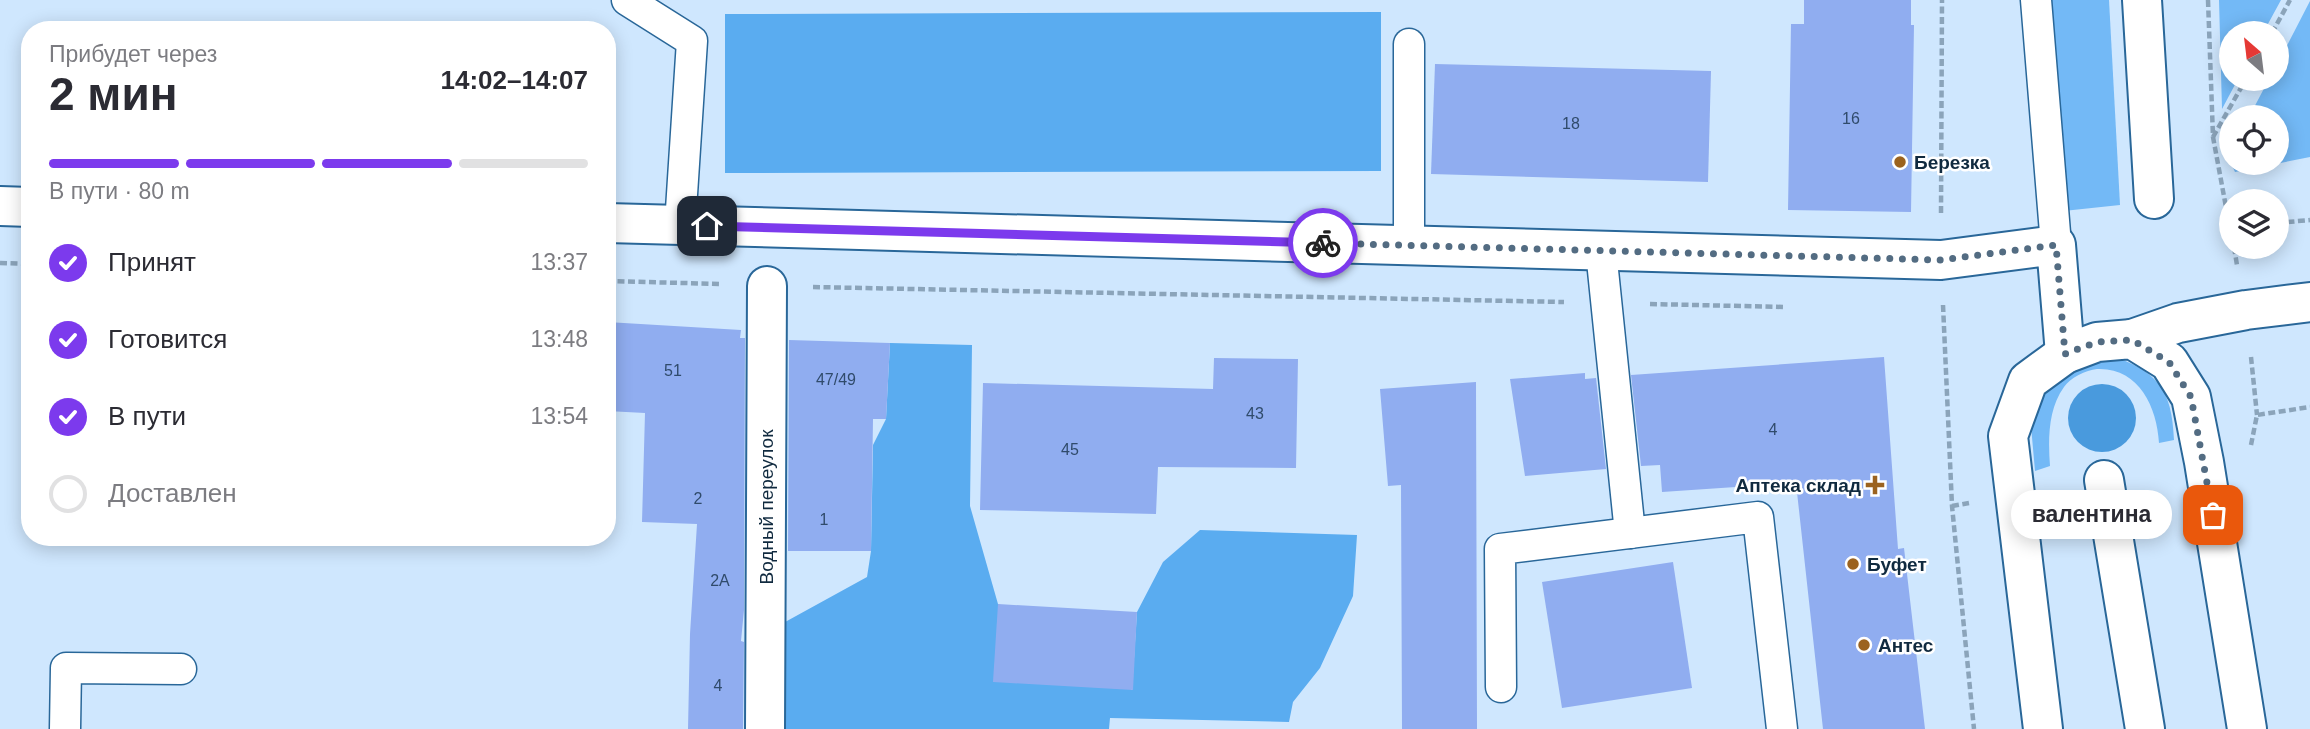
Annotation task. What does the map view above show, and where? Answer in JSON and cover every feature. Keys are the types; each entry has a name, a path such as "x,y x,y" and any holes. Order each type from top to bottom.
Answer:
{"street":[{"path":"2142,0 2154,200"},
{"path":"0,206 21,207"},
{"path":"616,223 1941,260 2056,245 2065,354"},
{"name":"Водный переулок","path":"765,729 767,286"},
{"path":"2043,729 2008,436 2028,382 2065,354 2097,342 2132,340 2178,323 2246,310 2310,302"},
{"path":"2132,340 2169,362 2191,397 2247,729"},
{"path":"2104,480 2145,729"}],"lane":[{"path":"627,0 692,41 680,225"},
{"path":"2036,0 2056,245"},
{"path":"1409,44 1409,245"},
{"path":"1601,251 1630,533"},
{"path":"1501,687 1500,549 1758,517 1782,729"},
{"path":"65,729 66,668 181,669"}],"path":[{"path":"1942,0 1941,260 1952,506 1973,729"},
{"path":"2208,0 2213,137 2224,189"},
{"path":"2279,21 2290,0"},
{"path":"2213,137 2239,91"},
{"path":"2289,222 2310,220"},
{"path":"0,263 21,264"},
{"path":"616,281 1795,307"}],"shaded area":[{"path":"2036,0 2109,0 2120,205 2054,212"},
{"path":"2219,0 2281,0 2270,21 2220,21"},
{"path":"2310,1 2310,157 2289,161 2289,105 2255,105 2263,91 2289,91 2289,42"},
{"path":"1381,12 1381,171 725,173 725,14"},
{"path":"2222,91 2232,91 2224,105 2222,105"},
{"path":"890,343 972,345 970,506 998,604 1132,690 1137,612 1163,562 1200,530 1357,535 1353,596 1320,668 1293,702 1289,722 1110,718 1109,729 774,729 776,627 867,577 871,551 873,445 886,419"},
{"path":"2109,355 2139,368 2159,384 2170,407 2174,440 2159,443 2149,403 2134,382 2111,370 2097,369 2079,375 2064,387 2055,405 2050,425 2050,466 2035,471 2031,426 2047,385 2067,366"},
{"path":"2095,384 2109,384 2121,389 2131,399 2136,418 2131,437 2121,447 2109,452 2095,452 2083,447 2073,437 2068,425 2068,411 2073,399 2083,389"}],"building":[{"path":"1804,0 1911,0 1911,25 1914,25 1911,212 1788,210 1791,24 1804,24"},
{"path":"1435,64 1711,71 1708,182 1431,174"},
{"path":"616,323 741,330 740,338 745,338 744,610 741,641 744,642 743,729 688,729 690,634 697,524 642,522 645,413 616,411"},
{"path":"789,340 890,343 886,419 873,419 871,551 788,551"},
{"path":"1884,357 1898,549 1904,548 1925,729 1823,729 1796,483 1662,492 1660,465 1641,466 1631,375"},
{"path":"1214,358 1298,359 1296,468 1158,467 1156,514 980,510 983,383 1213,389"},
{"path":"1585,373 1585,379 1596,378 1606,469 1525,476 1510,379"},
{"path":"1476,382 1477,729 1402,729 1401,485 1388,486 1380,389"},
{"path":"1673,562 1692,688 1562,708 1542,582"},
{"path":"998,604 1137,612 1133,690 993,682"}],"way so far":[{"path":"1323,243 1941,260 2056,245 2065,354 2097,342 2132,340 2169,362 2191,397 2213,515"}],"place":[{"name":"Березка","path":"1900,162"},
{"name":"Аптека склад","path":"1875,485"},
{"name":"валентина","path":"2213,515"},
{"name":"Буфет","path":"1853,564"},
{"name":"Антес","path":"1864,645"}],"route":[{"path":"707,226 1323,243"}]}
